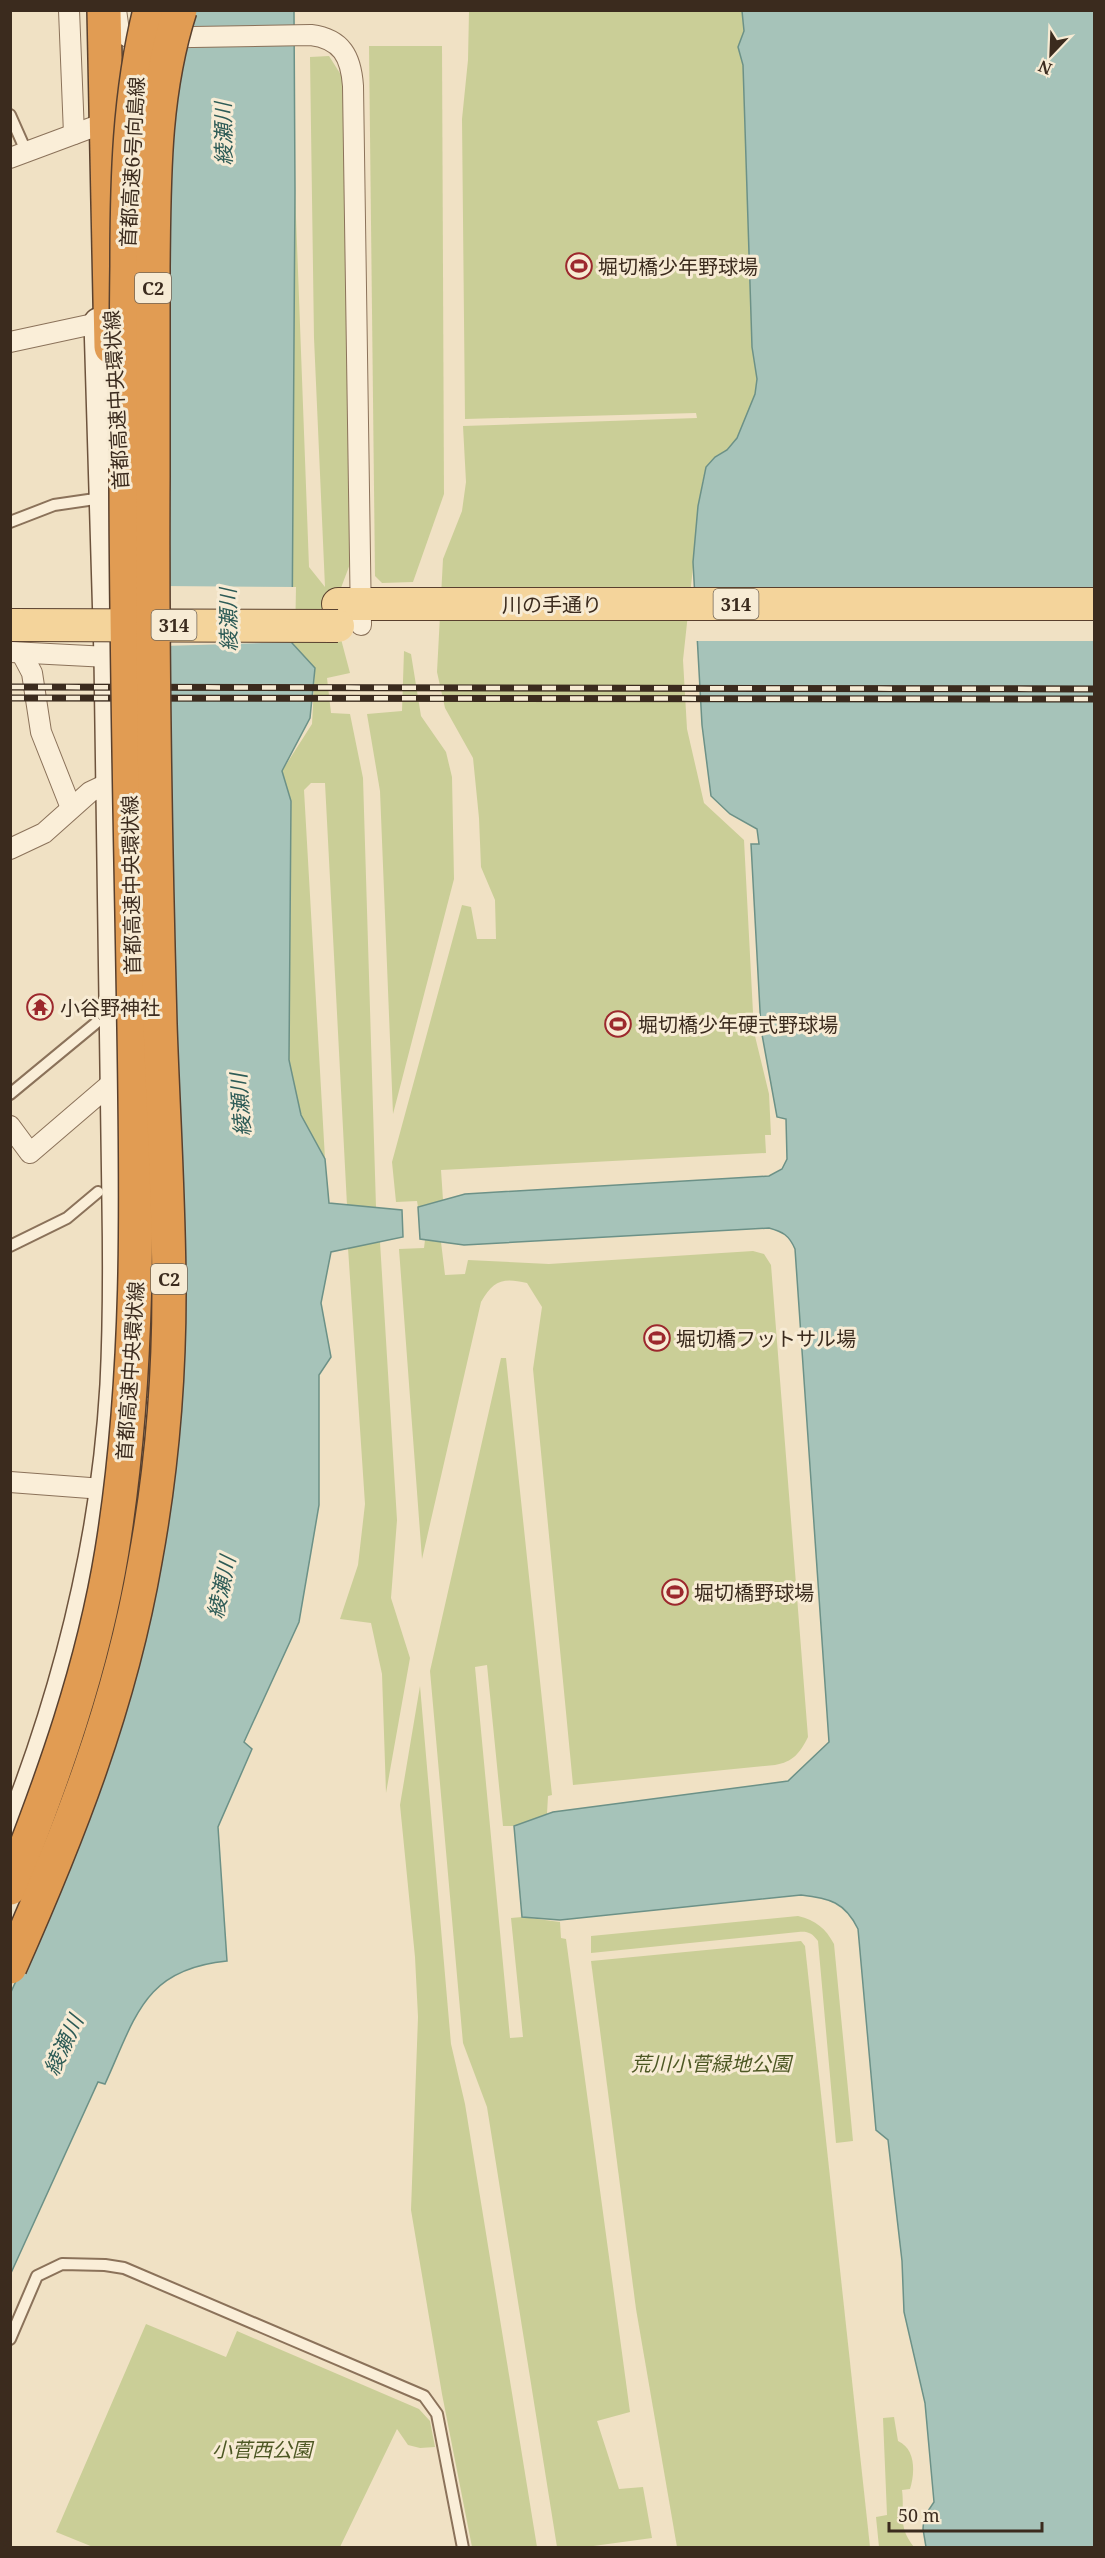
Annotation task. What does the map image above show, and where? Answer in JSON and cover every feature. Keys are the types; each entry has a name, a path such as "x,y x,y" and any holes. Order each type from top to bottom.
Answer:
{"highway":[{"name":"首都高速中央環状線","path":"10,1967 54,1866 100,1746 120,1676 146,1560 165,1397 169,1300 160,1025 139,567 111,365 104,10"},
{"name":"首都高速中央環状線","path":"10,1887 55,1774 87,1666 111,1556 131,1393 136,1294 139,567 156,134 167,56 180,10"},
{"name":"首都高速6号向島線","path":"138,20 127,182 139,567"},
{"path":"10,1887 37,1834 68,1760 93,1683 128,1528 140,1443 152,1303 156,1231 160,1025"}],"main road":[{"path":"10,1834 35,1773 64,1681 86,1591 103,1489 114,1387 117,1292 108,657 98,323 85,130 94,10"},
{"name":"川の手通り","path":"10,604 359,615 1095,625"},
{"name":"川の手通り","path":"10,625 359,615 1095,604"}],"street":[{"path":"18,154 85,130 69,10"},
{"path":"116,10 119,31 126,36 138,20 303,35 321,37 331,41 349,58 353,86 359,615"},
{"path":"10,342 98,323"},
{"path":"16,653 108,657"},
{"path":"16,653 32,673 41,732 71,808"},
{"path":"11,848 44,833 90,792 109,783"},
{"path":"10,1126 30,1153 114,1082"},
{"path":"10,1482 103,1489"}],"lane":[{"path":"10,115 18,154"},
{"path":"10,522 54,505 102,498"},
{"path":"10,1094 96,1023"},
{"path":"10,1246 67,1218 98,1192"},
{"path":"10,2339 37,2276 62,2264 105,2265 124,2268 424,2396 437,2414 463,2547"}],"green space":[{"path":"469,11 742,11 744,31 738,47 743,65 752,347 757,379 755,394 737,438 727,450 715,457 706,467 702,484 683,660 687,729 704,803 744,840 754,1032 769,1094 771,1135 765,1135 766,1153 441,1170 443,1200 418,1207 417,1201 396,1202 392,1162 462,905 471,907 477,939 496,939 495,900 481,867 473,758 445,708 437,672 443,559 462,511 466,482 463,426 697,418 696,413 465,419 462,119 468,60"},
{"path":"369,46 442,46 444,494 413,582 382,583 375,576"},
{"path":"329,56 348,86 350,564 333,609 350,673 327,678 331,713 350,714 363,778 376,1207 347,1205 325,783 311,783 304,790 325,1159 301,1115 289,1060 291,801 282,771 312,724 315,668 292,644 295,190 309,567 325,587 314,338 310,57"},
{"path":"404,651 411,654 421,716 446,752 452,777 454,879 393,1114 380,791 367,714 402,711"},
{"path":"425,1240 441,1242 445,1275 465,1274 468,1260 549,1264 753,1251 764,1254 771,1265 808,1737 799,1752 791,1759 775,1765 573,1785 533,1369 542,1307 527,1283 511,1280 494,1285 481,1302 422,1559 399,1249 424,1248"},
{"path":"380,1242 397,1520 391,1598 410,1658 386,1793 382,1674 371,1623 340,1619 358,1565 365,1504 348,1248"},
{"path":"501,1358 506,1358 552,1795 548,1796 547,1814 514,1826 503,1826 487,1665 475,1667 510,2038 523,2037 511,1918 522,1917 560,1922 561,1938 566,1939 630,2412 597,2421 619,2489 643,2487 652,2538 586,2547 557,2547 487,2107 463,2043 430,1671"},
{"path":"420,1686 451,2044 465,2104 537,2547 472,2547 442,2394 411,2210 418,2017 415,1957 400,1805"},
{"path":"798,1916 820,1926 834,1944 853,2141 836,2143 818,1941 812,1934 798,1932 591,1953 591,1936"},
{"name":"荒川小菅緑地公園","path":"801,1941 805,1946 870,2547 677,2547 636,2309 591,1961"},
{"name":"小菅西公園","path":"146,2324 226,2357 237,2331 419,2409 430,2421 435,2447 420,2448 408,2445 397,2429 340,2547 93,2547 56,2532"},
{"path":"894,2417 898,2441 908,2450 913,2462 910,2489 902,2490 905,2533 914,2547 879,2547 876,2517 887,2515 883,2418"}],"water":[{"name":"綾瀬川","path":"153,11 294,11 292,643 315,668 310,718 282,771 291,801 289,1060 301,1115 325,1159 329,1203 402,1210 403,1237 331,1252 321,1303 331,1357 319,1375 319,1505 299,1622 244,1742 252,1749 218,1827 227,1961 199,1966 177,1974 146,2000 125,2037 105,2084 98,2082 11,2273 11,1992 51,1904 164,1522"},
{"path":"742,11 1094,11 1094,2547 926,2547 924,2517 934,2502 925,2403 904,2312 902,2261 888,2140 876,2130 858,1929 848,1913 828,1900 801,1895 560,1920 522,1917 514,1826 553,1812 788,1781 829,1742 793,1244 785,1235 769,1228 464,1245 420,1239 418,1207 465,1194 769,1176 782,1169 787,1159 786,1119 777,1117 761,1029 751,844 759,844 757,829 730,814 711,796 702,725 693,562 698,506 706,467 715,457 727,450 737,438 755,394 757,379 752,347 743,65 738,47 744,31"}],"pier":[{"path":"162,586 296,587 295,642 163,646"},
{"path":"692,587 1094,587 1094,641 695,641"}],"railway":[{"path":"10,687 1094,689"},
{"path":"10,698 1094,699"}],"place":[{"name":"堀切橋少年野球場","path":"579,266"},
{"name":"小谷野神社","path":"40,1007"},
{"name":"堀切橋少年硬式野球場","path":"618,1024"},
{"name":"堀切橋フットサル場","path":"657,1338"},
{"name":"堀切橋野球場","path":"675,1592"}]}
